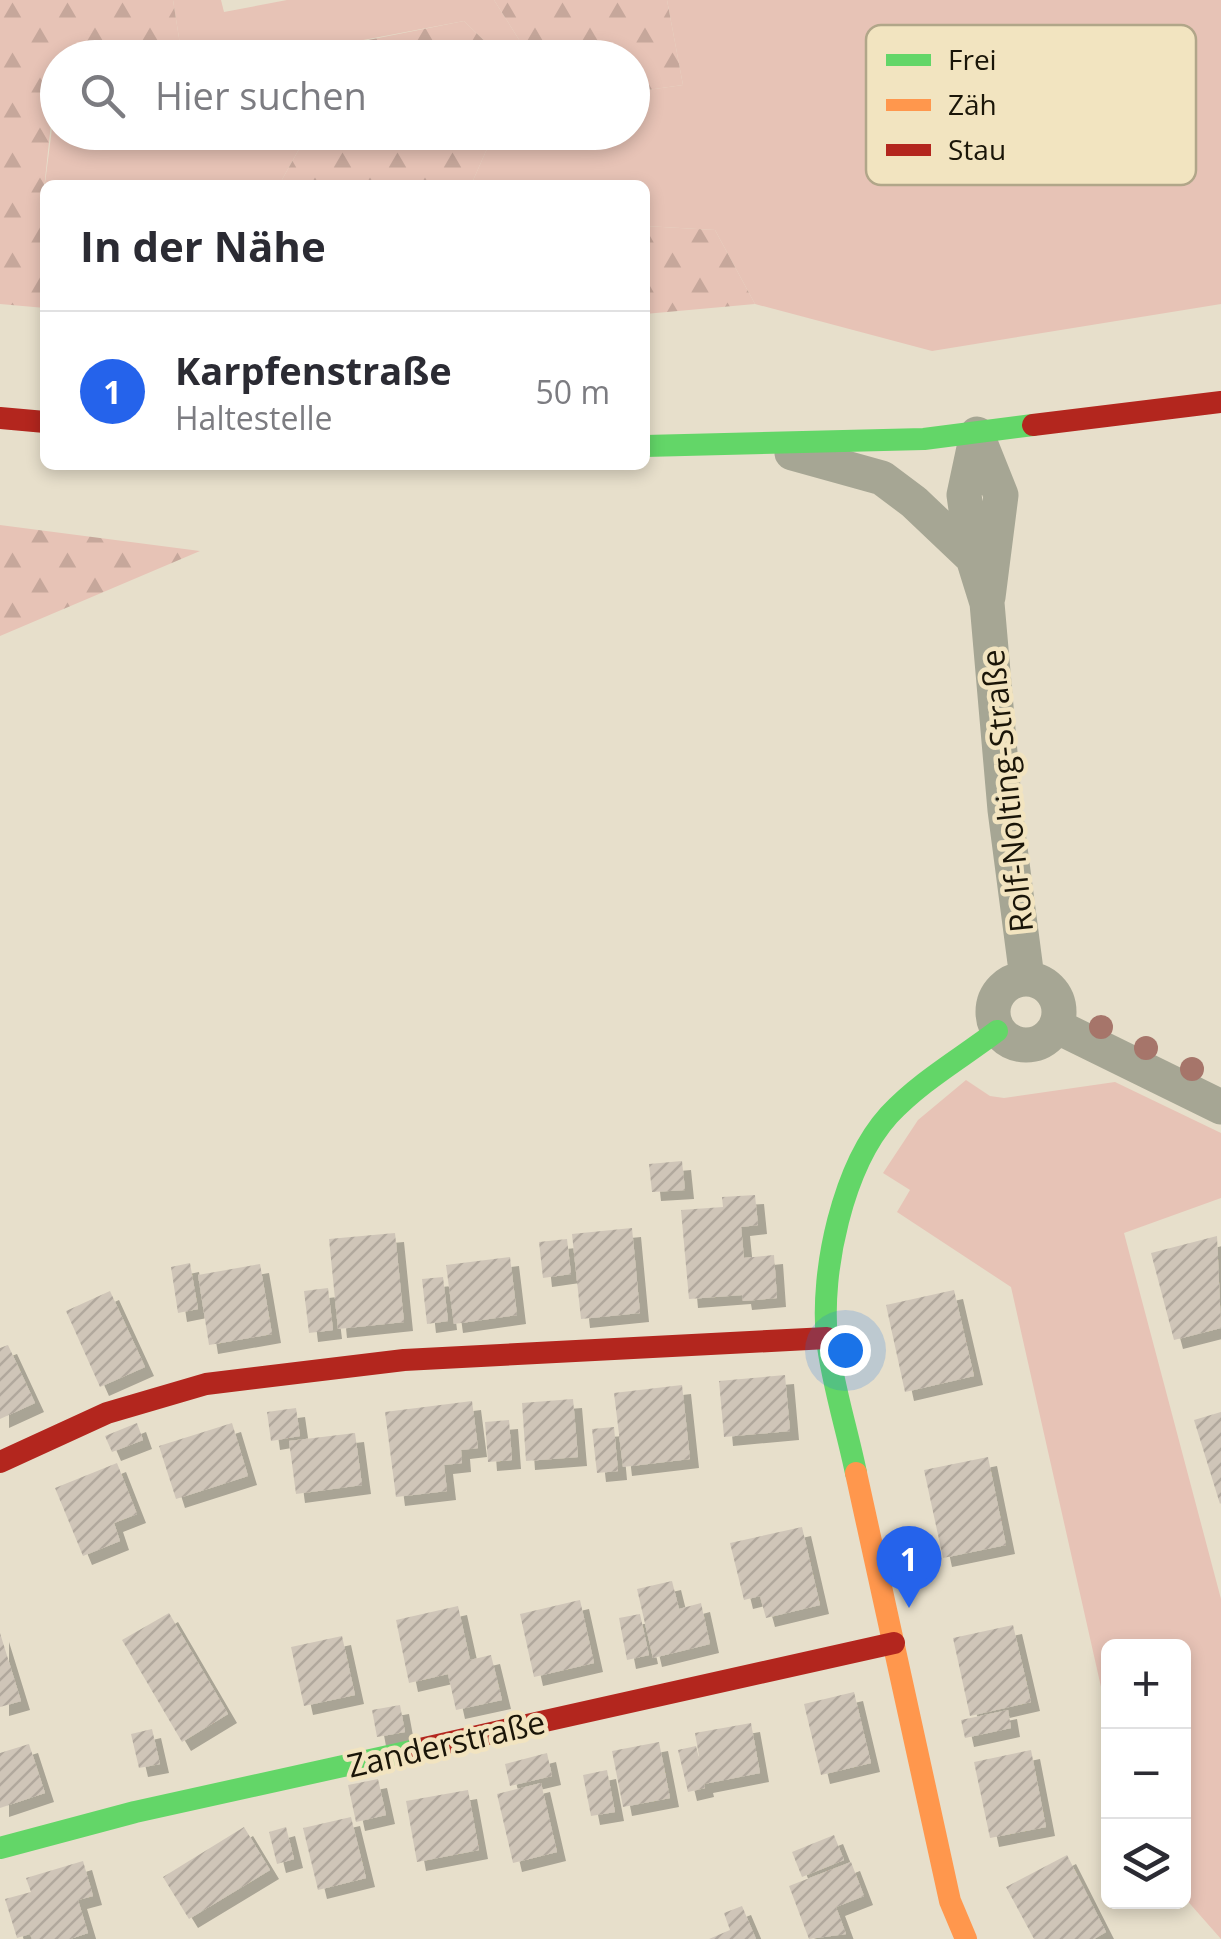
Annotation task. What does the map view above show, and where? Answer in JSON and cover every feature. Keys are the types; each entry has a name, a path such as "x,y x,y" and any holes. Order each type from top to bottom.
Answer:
{"street":[{"path":"650,446 767,446 977,434 1221,402"},
{"path":"0,418 40,422"},
{"name":"Rolf-Nolting-Straße","path":"977,434 964,495 973,558 987,603"},
{"name":"Rolf-Nolting-Straße","path":"977,434 1001,494 987,603 1005,810 1027,978"},
{"name":"Rolf-Nolting-Straße","path":"767,446 882,478 914,502 973,558"},
{"name":"Rolf-Nolting-Straße","path":"998,1030 992,1007 996,996 1004,986 1027,978 1051,989 1060,1014 1056,1026"},
{"path":"966,1939 950,1901 827,1338 828,1267 842,1199 874,1139 908,1096 998,1030 1014,1043 1034,1045 1056,1026 1221,1107"},
{"path":"0,1462 107,1413 206,1384 404,1360 827,1338"},
{"name":"Zanderstraße","path":"0,1848 135,1812 894,1643"}],"green space":[{"path":"0,0 173,0 179,40 40,40 40,150 48,150 45,180 40,180 40,308 0,304"},
{"path":"173,0 221,0 224,12 287,0 494,0 519,40 484,40 464,21 363,40 179,40"},
{"path":"494,0 667,0 683,85 650,90 650,40 519,40"},
{"path":"667,0 1221,0 1221,304 932,351 755,304 715,230 650,226 650,180 473,180 486,150 650,150 650,90 683,85"},
{"path":"464,21 484,40 368,40"},
{"path":"49,150 299,150 282,180 45,180"},
{"path":"298,150 486,150 473,180 282,180"},
{"path":"650,226 715,230 755,304 650,314"},
{"path":"0,525 200,551 0,636"},
{"path":"966,1080 990,1096 1004,1098 1115,1082 1221,1133 1221,1198 1124,1233 1221,1599 1221,1939 1191,1905 1191,1639 1101,1639 1101,1687 1011,1287 897,1212 910,1190 883,1173 918,1120"}],"building":[{"path":"682,1161 685,1190 652,1192 649,1164"},
{"path":"755,1195 758,1225 741,1227 744,1258 774,1255 777,1298 743,1301 742,1295 689,1299 681,1210 723,1207 722,1197"},
{"path":"632,1228 640,1313 581,1319 572,1234"},
{"path":"395,1233 404,1322 338,1329 329,1239"},
{"path":"1217,1236 1221,1328 1174,1340 1151,1253"},
{"path":"567,1239 571,1274 543,1278 539,1242"},
{"path":"510,1257 517,1315 454,1324 446,1265"},
{"path":"190,1263 198,1309 178,1313 171,1267"},
{"path":"260,1264 272,1334 209,1345 198,1275"},
{"path":"443,1277 448,1321 427,1324 422,1279"},
{"path":"328,1288 333,1330 309,1333 304,1291"},
{"path":"954,1290 974,1376 905,1392 886,1305"},
{"path":"110,1291 145,1367 100,1387 66,1311"},
{"path":"8,1345 35,1403 0,1419 0,1348"},
{"path":"785,1375 790,1431 724,1437 719,1381"},
{"path":"682,1385 690,1459 623,1467 614,1393"},
{"path":"573,1399 578,1457 526,1461 522,1403"},
{"path":"472,1401 478,1448 461,1450 462,1463 444,1465 447,1491 396,1497 385,1412"},
{"path":"296,1408 300,1436 271,1441 267,1412"},
{"path":"1221,1412 1221,1503 1220,1504 1194,1420"},
{"path":"509,1420 512,1460 488,1462 485,1422"},
{"path":"137,1423 143,1440 112,1452 105,1436"},
{"path":"232,1423 248,1476 176,1499 159,1446"},
{"path":"614,1427 618,1471 597,1473 592,1429"},
{"path":"355,1433 362,1485 296,1494 289,1441"},
{"path":"988,1457 1006,1545 943,1558 924,1470"},
{"path":"117,1463 137,1514 114,1523 120,1541 83,1556 55,1488"},
{"path":"802,1527 820,1605 766,1618 760,1596 744,1600 730,1543"},
{"path":"672,1581 679,1609 701,1603 710,1644 653,1658 637,1589"},
{"path":"580,1600 594,1663 534,1677 520,1614"},
{"path":"458,1606 470,1660 491,1655 502,1700 456,1710 448,1674 409,1683 396,1620"},
{"path":"169,1613 228,1714 182,1742 122,1640"},
{"path":"640,1614 649,1655 627,1660 619,1618"},
{"path":"1013,1625 1031,1702 970,1716 953,1638"},
{"path":"0,1633 21,1701 0,1707"},
{"path":"342,1636 355,1695 304,1706 291,1647"},
{"path":"854,1692 871,1763 821,1775 804,1704"},
{"path":"400,1705 405,1732 377,1737 372,1710"},
{"path":"1008,1710 1011,1728 965,1738 961,1720"},
{"path":"751,1723 760,1773 704,1784 705,1788 688,1792 678,1750 696,1746 700,1762 695,1733"},
{"path":"152,1729 160,1764 139,1768 131,1734"},
{"path":"659,1742 670,1798 623,1807 612,1751"},
{"path":"29,1744 45,1793 0,1808 0,1753"},
{"path":"1031,1750 1046,1827 990,1838 974,1762"},
{"path":"547,1753 552,1776 510,1786 505,1764"},
{"path":"607,1770 615,1812 591,1816 583,1775"},
{"path":"378,1779 386,1815 356,1822 348,1785"},
{"path":"541,1783 557,1852 513,1863 497,1794"},
{"path":"468,1790 479,1850 417,1862 406,1801"},
{"path":"351,1817 366,1878 318,1890 303,1828"},
{"path":"244,1827 270,1870 189,1919 163,1877"},
{"path":"286,1827 294,1859 277,1864 269,1832"},
{"path":"834,1835 844,1860 802,1877 792,1852"},
{"path":"1067,1855 1106,1932 1094,1939 1034,1939 1006,1887"},
{"path":"83,1861 93,1896 78,1900 88,1933 70,1939 32,1939 30,1934 17,1938 5,1899 31,1892 26,1878"},
{"path":"851,1862 864,1896 836,1907 846,1934 809,1939 789,1886"},
{"path":"742,1906 756,1939 709,1939 730,1930 724,1913"}],"traffic: fast":[{"path":"650,446 924,439 1033,425"},
{"path":"856,1473 832,1372 826,1312 831,1252 847,1190 873,1136 889,1115 927,1081 997,1031"},
{"path":"0,1848 135,1812 420,1749"}],"traffic: slow":[{"path":"856,1473 950,1901 966,1939"}],"traffic: jam":[{"path":"1033,425 1221,402"},
{"path":"0,418 40,422"},
{"path":"0,1462 107,1413 206,1384 404,1360 827,1338"},
{"path":"420,1749 894,1643"}],"place":[{"name":"Karpfenstraße","path":"909,1608"}]}
